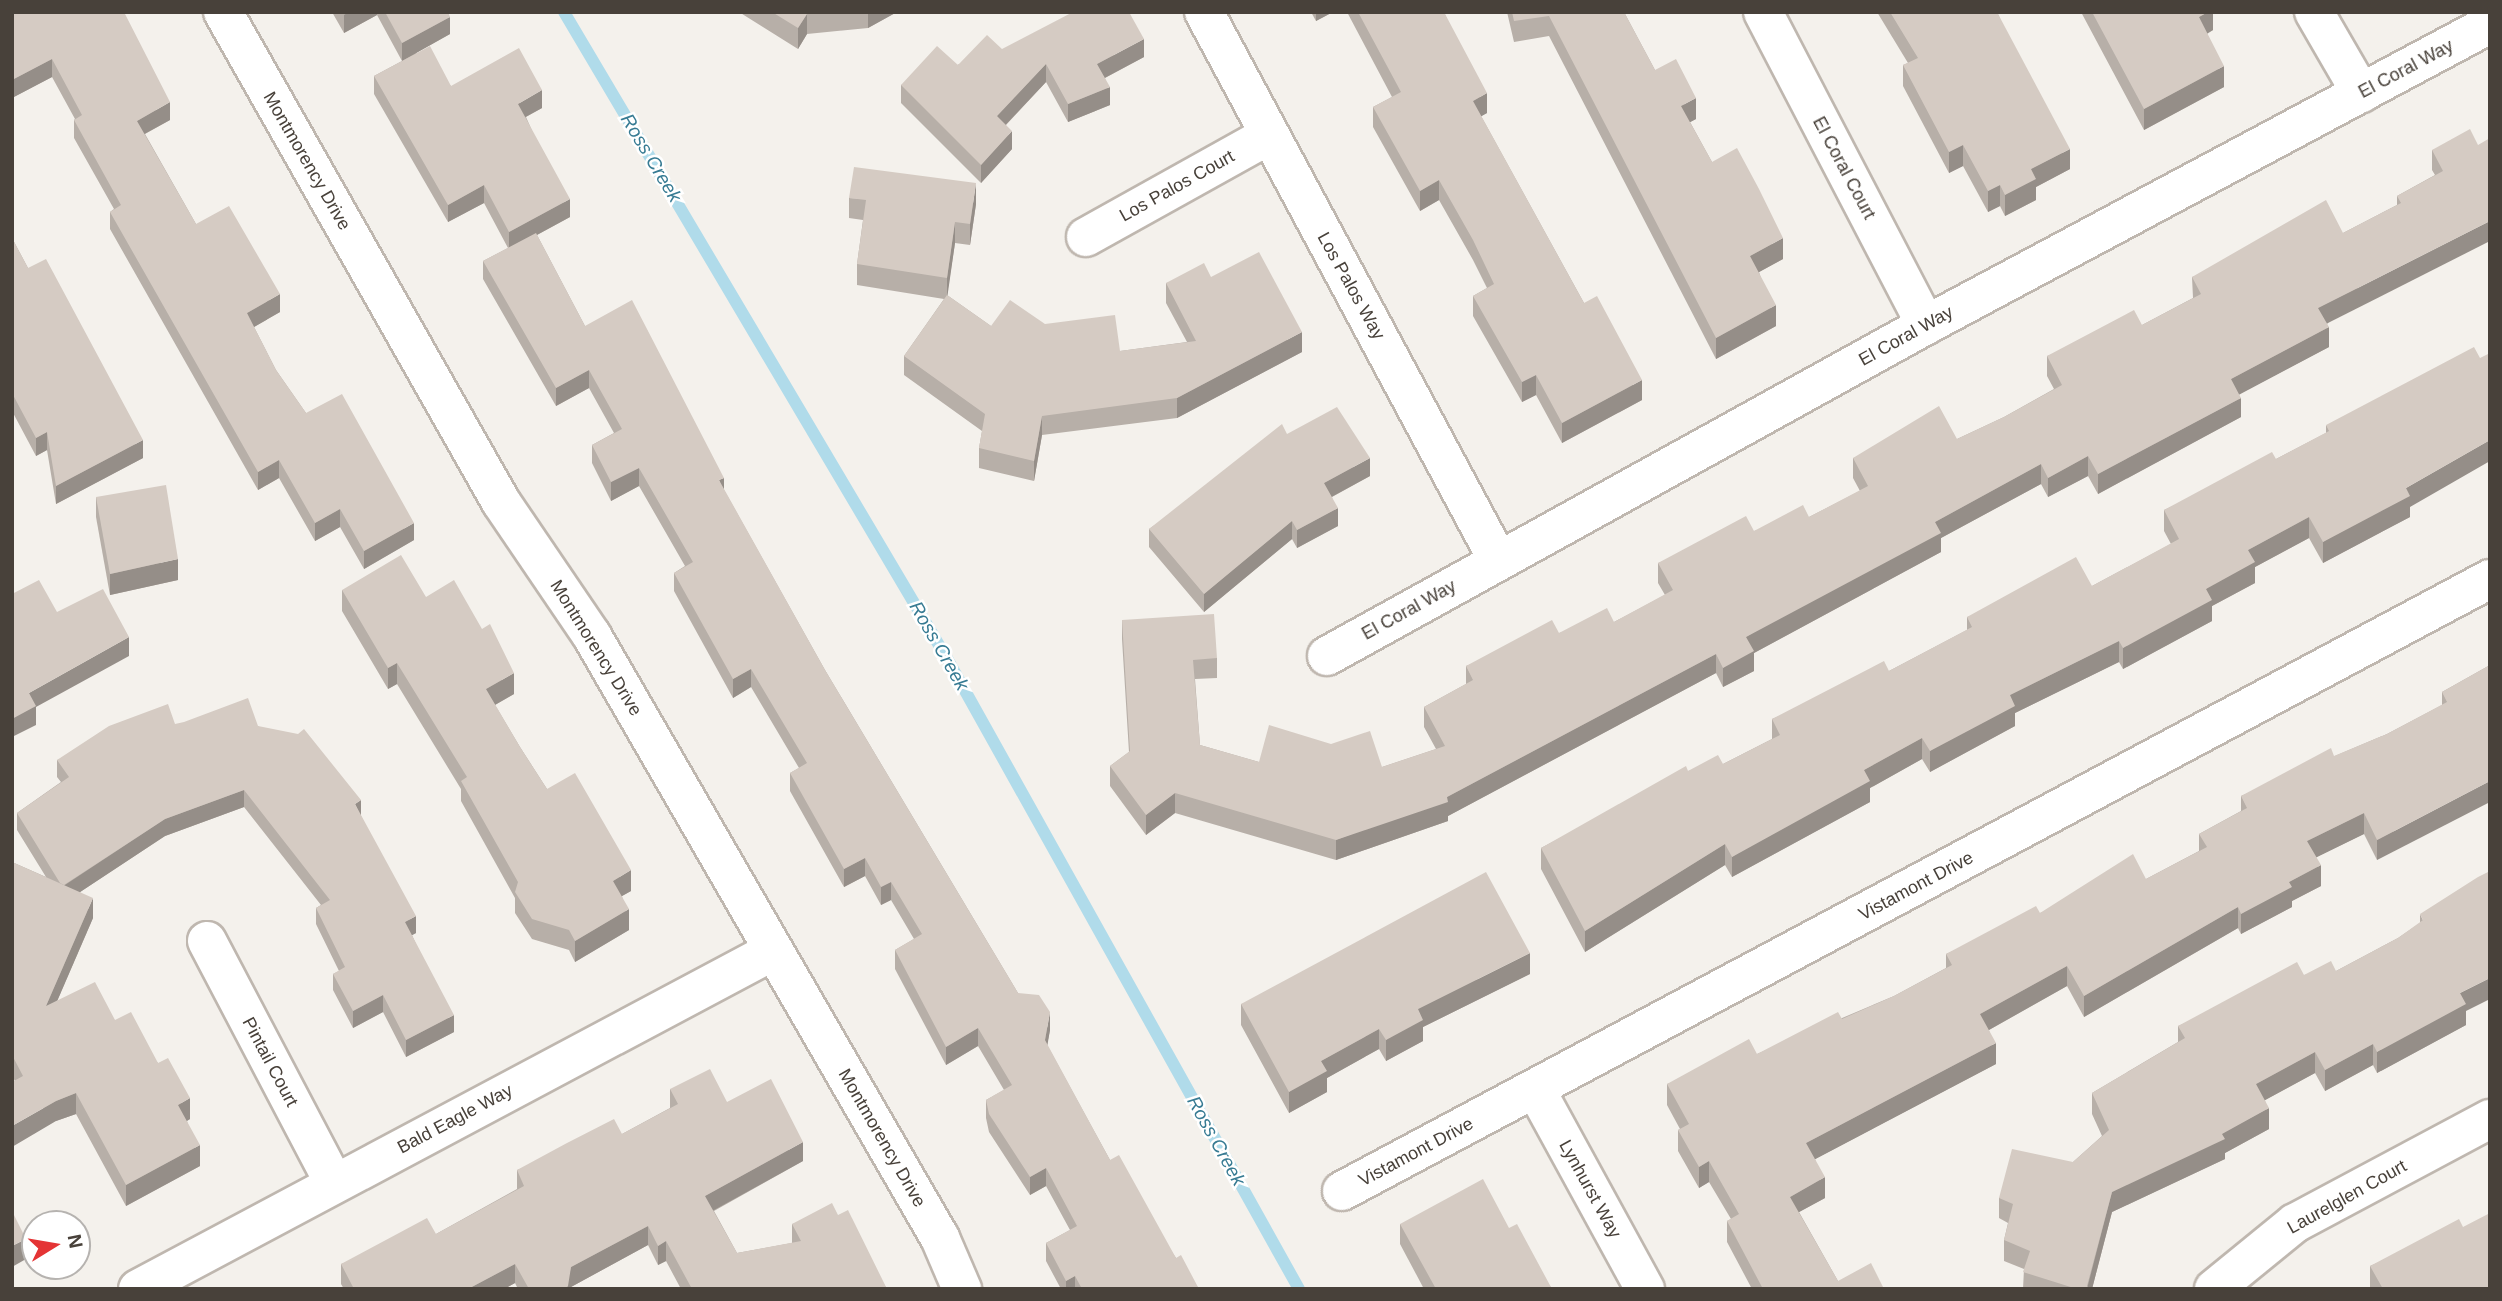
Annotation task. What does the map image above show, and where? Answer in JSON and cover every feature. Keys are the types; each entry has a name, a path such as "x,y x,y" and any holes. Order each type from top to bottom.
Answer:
{"street":[{"name":"Montmorency Drive","path":"223,12 501,502 592,635 940,1238 961,1289"},
{"name":"Los Palos Way","path":"1204,12 1498,560"},
{"name":"El Coral Court","path":"1763,12 1926,325"},
{"path":"2314,12 2361,93"},
{"name":"El Coral Way","path":"1326,656 1926,325 2490,24"},
{"name":"Los Palos Court","path":"1086,237 1269,135"},
{"name":"Vistamont Drive","path":"1342,1191 1536,1090 2490,579"},
{"name":"Pintail Court","path":"207,941 334,1183"},
{"name":"Bald Eagle Way","path":"138,1289 773,951"},
{"name":"Lynhurst Way","path":"1536,1090 1645,1289"},
{"name":"Laurelglen Court","path":"2214,1289 2295,1223 2490,1119"}],"building":[{"path":"12,12 124,12 170,102 137,121 196,224 229,206 280,294 247,313 276,370 306,413 342,394 414,523 364,551 340,509 315,523 279,460 258,472 110,212 121,205 74,120 82,115 52,59 12,80"},
{"path":"385,12 448,12 450,17 402,43"},
{"path":"772,12 821,12 807,14 798,28"},
{"path":"1073,12 1129,12 1144,39 1097,64 1110,87 1068,104 1046,64 997,116 1012,131 981,165 901,85 937,46 958,65 987,35 1002,49"},
{"path":"1358,12 1444,12 1487,93 1473,101 1584,303 1597,296 1642,380 1562,423 1536,375 1522,382 1473,296 1494,284 1473,240 1439,180 1420,191 1373,107 1401,92"},
{"path":"1512,12 1624,12 1655,70 1676,59 1696,98 1681,106 1712,162 1737,148 1783,238 1750,256 1776,305 1716,338 1549,16 1514,21"},
{"path":"1890,12 1997,12 2070,149 2031,169 2036,179 2005,195 2000,185 1988,191 1963,145 1949,152 1903,65 1918,58"},
{"path":"2092,12 2208,12 2199,17 2224,66 2144,109"},
{"path":"430,46 451,86 519,48 542,90 518,104 570,199 509,232 484,185 448,205 374,76"},
{"path":"2470,129 2478,145 2490,138 2490,221 2318,308 2329,327 2231,379 2241,398 2098,474 2088,456 2048,478 2041,464 1935,522 1941,533 1746,637 1754,651 1723,668 1716,654 1447,797 1448,802 1336,840 1175,793 1146,815 1110,766 1130,751 1122,620 1214,614 1217,658 1193,660 1200,745 1259,762 1269,725 1331,744 1370,731 1382,767 1445,746 1424,707 1473,680 1466,666 1552,620 1559,633 1607,608 1614,622 1673,590 1658,563 1746,516 1754,531 1803,505 1809,517 1868,486 1853,458 1939,406 1957,439 2004,417 2062,385 2047,356 2134,310 2142,325 2201,294 2192,277 2326,200 2343,233 2401,203 2397,196 2443,171 2432,150"},
{"path":"854,167 976,183 970,224 955,222 947,278 857,264 866,200 849,198"},
{"path":"536,233 585,326 632,300 724,478 719,480 825,670 1018,993 1039,995 1050,1012 1045,1040 1110,1160 1119,1155 1176,1258 1181,1255 1199,1289 1082,1289 1075,1276 1066,1281 1046,1243 1077,1226 1046,1168 1030,1177 989,1114 986,1100 1012,1085 978,1028 946,1047 895,950 922,934 891,882 881,887 865,858 844,869 790,773 807,763 751,669 733,679 674,573 693,562 639,468 611,482 592,445 622,429 589,370 556,388 483,261"},
{"path":"12,238 28,268 46,259 143,440 56,486 47,432 36,438 12,393"},
{"path":"1259,252 1302,332 1177,398 1042,416 1034,461 979,448 985,414 904,356 947,295 991,326 1010,300 1045,324 1115,315 1120,351 1196,341 1166,283 1204,263 1211,277"},
{"path":"2474,347 2480,358 2490,353 2490,440 2406,488 2410,496 2323,542 2309,517 2248,550 2255,562 2206,589 2212,600 2123,648 2119,641 2010,695 2015,706 1930,751 1922,738 1864,770 1870,781 1732,857 1725,844 1585,931 1541,848 1686,766 1688,771 1718,755 1723,764 1780,735 1772,719 1884,661 1889,671 1972,627 1967,617 2076,557 2092,586 2179,539 2164,510 2272,452 2276,459 2329,431 2326,425"},
{"path":"1337,407 1370,458 1324,483 1338,508 1297,530 1292,521 1204,594 1149,529 1282,424 1287,434"},
{"path":"166,485 178,559 110,574 96,497"},
{"path":"401,555 426,597 454,580 482,629 490,624 514,673 486,689 547,789 575,773 631,870 613,881 629,909 575,941 569,930 532,919 515,892 518,882 461,781 467,777 397,663 388,668 342,590"},
{"path":"39,580 57,612 103,589 129,637 29,693 36,706 12,719 12,594"},
{"path":"2490,665 2490,781 2377,840 2364,813 2307,841 2321,865 2289,882 2292,887 2241,914 2238,907 2084,996 2067,966 1980,1014 1996,1043 1806,1143 1825,1177 1790,1197 1838,1281 1871,1263 1884,1289 1763,1289 1727,1221 1739,1214 1709,1161 1699,1167 1678,1130 1689,1124 1667,1084 1749,1039 1757,1054 1838,1012 1842,1019 1894,996 1952,965 1946,954 2036,906 2040,913 2133,854 2146,879 2207,847 2199,834 2247,808 2241,796 2331,748 2334,756 2387,734 2447,702 2442,692"},
{"path":"248,698 258,726 298,734 304,729 361,800 355,804 416,916 405,922 454,1015 406,1040 383,995 353,1011 333,974 345,967 316,908 330,900 244,790 165,819 64,885 60,883 17,813 69,777 57,760 109,726 168,704 175,724"},
{"path":"12,862 93,898 46,1006 95,982 115,1020 131,1012 158,1063 168,1058 190,1098 178,1105 200,1145 126,1185 76,1093 12,1126 12,1082 23,1076 12,1055"},
{"path":"2490,871 2490,978 2460,993 2466,1004 2377,1052 2373,1044 2325,1070 2315,1052 2256,1084 2269,1108 2222,1134 2225,1139 2112,1192 2087,1286 2089,1289 2077,1289 2023,1272 2030,1251 2004,1240 2013,1204 1999,1198 2012,1149 2073,1162 2109,1130 2092,1093 2185,1038 2178,1026 2297,962 2304,975 2331,961 2336,971 2398,938 2423,920 2420,914"},
{"path":"1486,872 1530,953 1418,1009 1423,1020 1386,1040 1379,1029 1321,1061 1327,1071 1289,1092 1241,1004"},
{"path":"710,1069 727,1102 771,1079 803,1142 705,1196 737,1253 801,1241 792,1224 832,1203 838,1215 848,1210 887,1289 692,1289 666,1241 658,1246 648,1226 571,1267 566,1289 529,1289 515,1264 468,1289 354,1289 341,1264 427,1218 436,1234 524,1186 517,1170 567,1143 614,1119 622,1134 678,1104 670,1089"},
{"path":"1483,1179 1509,1228 1517,1224 1552,1289 1436,1289 1400,1224"},
{"path":"12,1211 21,1229 21,1242 12,1246"},
{"path":"2490,1213 2490,1289 2383,1289 2370,1266 2459,1219 2463,1227"}],"waterway":[{"name":"Ross Creek","path":"564,12 949,662 1299,1289"}]}
